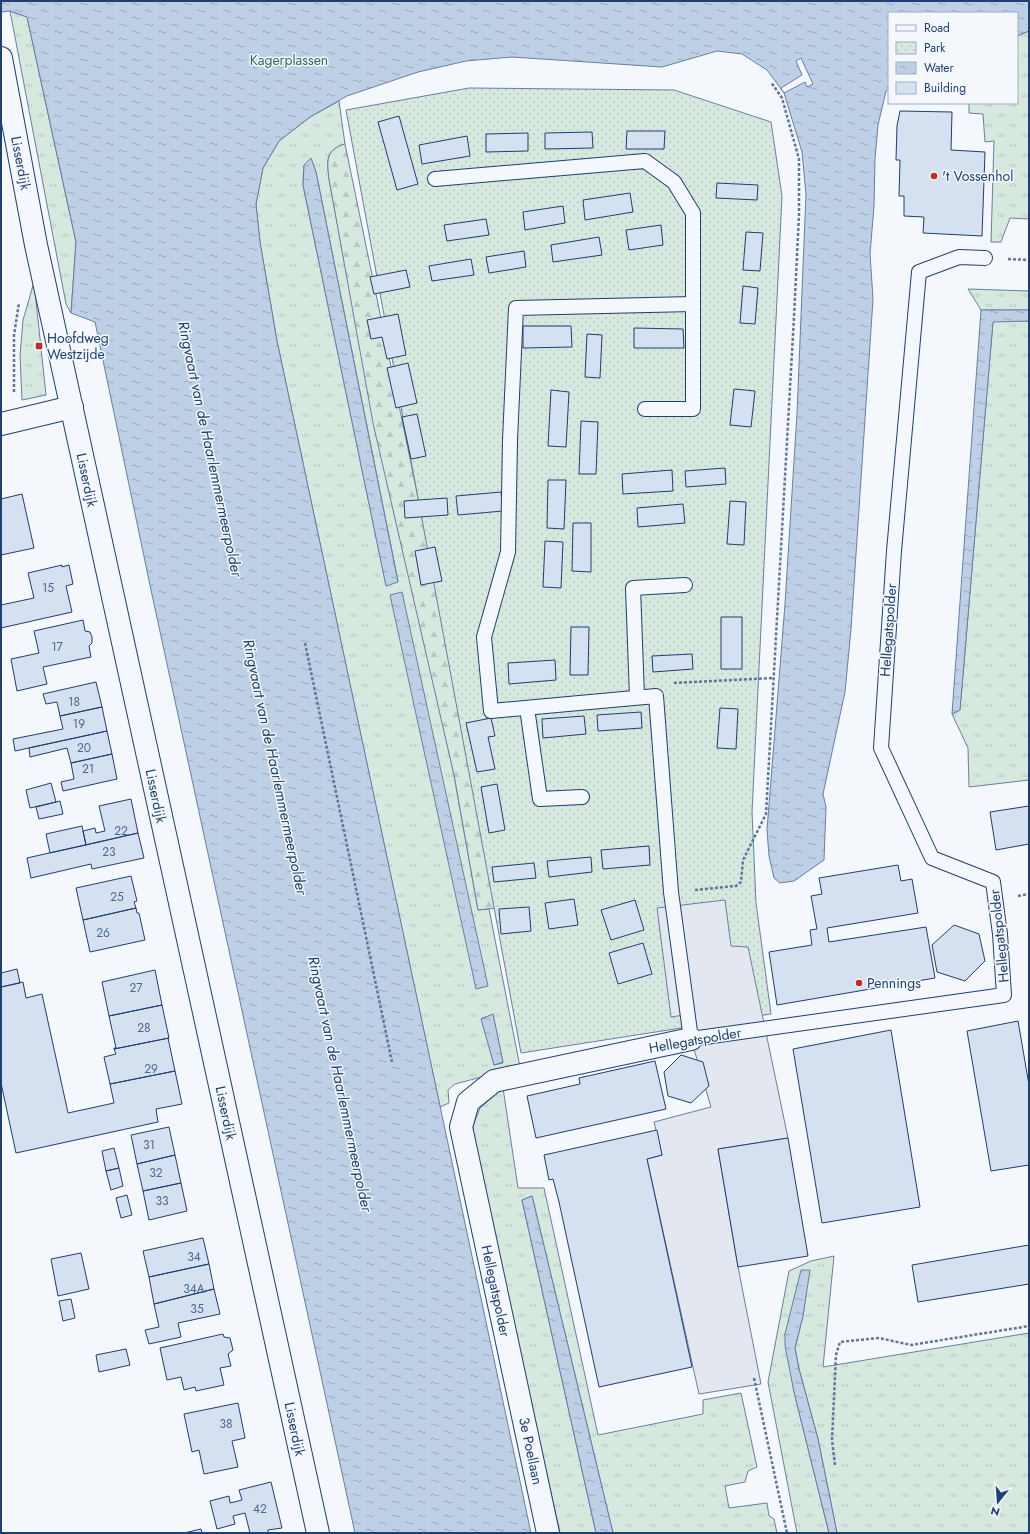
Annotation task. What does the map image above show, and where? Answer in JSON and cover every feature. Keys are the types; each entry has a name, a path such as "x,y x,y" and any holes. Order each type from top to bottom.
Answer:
{"street":[{"name":"Lisserdijk","path":"1,58 36,245 318,1533"},
{"path":"1,424 72,408"},
{"name":"Hellegatspolder","path":"513,1369 461,1127 468,1102 494,1081 691,1039"},
{"name":"3e Poellaan","path":"513,1369 548,1533"}],"lane":[{"path":"435,179 645,161 674,182 693,213 694,409 645,409"},
{"name":"Hellegatspolder","path":"691,1039 1004,995 1000,934 993,882 932,858 881,748 894,551 919,272 959,257 985,258"},
{"path":"691,1039 671,892 656,696 490,712 484,637 508,552 510,440 516,308 693,304"},
{"path":"637,697 633,588 685,585"},
{"path":"528,708 540,799 582,797"}],"path":[{"path":"671,892 736,886 741,882 743,860 766,814 799,215 799,159 782,98 771,82"},
{"path":"14,398 14,335 20,296"},
{"path":"305,643 392,1062"},
{"path":"656,696 665,684 774,678"},
{"path":"835,1465 832,1440 836,1355 840,1342 879,1338 911,1345 1029,1326"},
{"path":"754,1378 787,1533"}],"green space":[{"path":"10,11 27,17 76,242 71,313 66,304"},
{"path":"1029,31 1029,219 1010,218 1001,242 991,242 994,141 985,142 983,114 969,113 969,104 1018,104 1018,36"},
{"path":"469,88 674,90 771,122 782,196 752,812 756,903 771,1014 521,1053 346,110"},
{"path":"339,101 345,144 338,146 331,153 328,167 351,298 454,775 478,910 489,909 520,1067 455,1084 448,1090 449,1103 440,1107 277,341 260,242 256,204 263,168 279,141 310,117","holes":["311,159 316,172 398,581 386,585 303,185 304,165","493,1015 503,1063 494,1065 482,1018"]},
{"path":"345,144 494,865 626,893 478,910 454,775 373,423 329,179 329,157 334,149"},
{"path":"34,282 46,395 22,400 20,356 23,320"},
{"path":"968,289 1029,291 1029,310 981,310"},
{"path":"993,321 1029,321 1029,780 969,787 968,748 952,714 960,710"},
{"path":"503,1088 518,1188 544,1188 598,1435 703,1414 703,1400 741,1393 757,1467 748,1471 745,1482 725,1486 729,1508 767,1503 769,1516 774,1519 777,1533 613,1533 532,1196 522,1200 596,1533 560,1533 474,1149 473,1126 480,1108"},
{"path":"834,1256 823,1367 1029,1333 1029,1533 837,1533 818,1439 799,1369 795,1348 803,1316 809,1270 785,1334 794,1392 829,1533 797,1533 768,1382 789,1271 811,1261"}],"shaded area":[{"path":"725,900 731,946 748,947 788,1138 718,1149 738,1267 761,1384 699,1394 647,1159 662,1155 654,1122 711,1107 684,1015 671,1017 657,908"}],"water":[{"name":"Ringvaart van de Haarlemmermeerpolder","path":"1,1 1029,1 1029,31 1018,36 1018,12 888,12 888,90 886,91 878,125 875,159 874,206 870,254 873,299 851,629 845,692 823,794 826,807 824,860 794,881 780,883 774,878 769,856 767,830 785,604 797,414 806,194 802,152 784,93 767,70 742,54 717,51 662,67 512,57 466,61 418,72 347,96 310,117 279,141 263,168 256,204 260,242 277,341 531,1533 355,1533 151,590 95,322 71,313 76,242 27,17 10,11 1,12"},
{"path":"311,158 316,172 398,582 386,586 303,185 304,165"},
{"path":"981,310 1029,310 1029,321 993,322 960,710 952,714"},
{"path":"402,592 488,986 476,989 390,595"},
{"path":"493,1014 503,1062 494,1065 481,1019"},
{"path":"532,1196 613,1533 596,1533 522,1200"},
{"path":"801,1270 810,1270 803,1316 795,1348 799,1369 818,1439 837,1533 829,1533 794,1392 785,1346 785,1334"}],"pier":[{"path":"801,58 813,84 807,87 805,82 784,93 781,88 802,75 796,61"}],"building":[{"path":"900,111 952,112 951,150 985,152 982,236 923,233 924,217 904,216 904,196 899,196 900,160 896,160 897,126"},
{"path":"399,116 418,184 397,190 378,122"},
{"path":"627,131 665,131 664,149 626,149"},
{"path":"592,132 593,148 545,149 545,133"},
{"path":"528,133 528,151 486,152 486,134"},
{"path":"467,136 470,156 422,164 419,145"},
{"path":"717,183 758,185 757,200 716,198"},
{"path":"630,193 633,212 585,220 583,200"},
{"path":"563,206 565,223 525,230 523,212"},
{"path":"486,219 489,235 447,241 444,225"},
{"path":"661,225 663,245 629,250 626,230"},
{"path":"746,232 763,233 760,271 743,270"},
{"path":"599,237 602,255 553,262 551,245"},
{"path":"524,251 526,267 489,273 486,257"},
{"path":"471,259 474,275 432,281 429,266"},
{"path":"406,270 410,287 374,294 370,277"},
{"path":"743,286 758,288 755,324 740,323"},
{"path":"398,314 406,355 387,359 382,337 371,339 367,320"},
{"path":"523,326 571,326 572,347 523,348"},
{"path":"634,328 683,329 684,348 634,348"},
{"path":"587,334 602,335 600,378 585,377"},
{"path":"408,363 417,403 396,408 387,368"},
{"path":"734,389 755,391 751,427 730,425"},
{"path":"551,390 569,392 566,447 548,446"},
{"path":"417,414 426,456 411,459 402,417"},
{"path":"581,421 598,422 596,474 579,474"},
{"path":"725,468 726,484 686,487 685,471"},
{"path":"672,470 673,491 623,494 622,474"},
{"path":"548,480 566,480 564,529 547,528"},
{"path":"501,492 503,511 458,515 456,496"},
{"path":"22,494 34,548 1,555 1,499"},
{"path":"447,498 448,515 405,518 404,501"},
{"path":"730,501 746,502 744,545 727,544"},
{"path":"683,504 685,523 638,527 637,508"},
{"path":"573,523 591,523 591,572 572,571"},
{"path":"545,541 563,542 561,588 543,587"},
{"path":"435,547 442,581 421,585 415,551"},
{"path":"62,565 62,567 69,565 73,584 66,586 72,612 1,628 1,605 34,598 28,573"},
{"path":"721,617 742,617 742,669 721,669"},
{"path":"83,620 85,631 90,632 92,637 92,643 89,646 91,657 43,667 47,684 17,691 11,659 39,653 34,631"},
{"path":"571,627 589,627 588,675 570,675"},
{"path":"692,654 693,669 653,672 652,656"},
{"path":"555,660 556,680 509,684 508,663"},
{"path":"96,682 102,707 60,716 57,702 46,704 43,694"},
{"path":"102,707 107,731 15,751 13,739 63,729 60,716"},
{"path":"720,708 738,709 736,749 717,748"},
{"path":"641,712 642,728 598,731 597,715"},
{"path":"584,716 586,734 543,738 542,719"},
{"path":"491,718 495,736 488,737 495,769 477,772 466,723"},
{"path":"107,731 112,754 71,763 67,748 30,757 29,748"},
{"path":"112,754 117,779 63,791 61,782 74,779 71,763"},
{"path":"51,783 56,802 30,808 26,790"},
{"path":"497,784 505,830 489,833 481,787"},
{"path":"131,799 138,833 86,845 83,831 95,828 96,833 105,831 99,806"},
{"path":"60,801 63,814 39,819 36,807"},
{"path":"1029,806 1029,844 996,850 990,812"},
{"path":"82,826 86,845 50,853 46,834"},
{"path":"138,833 144,858 92,869 91,864 31,878 27,858"},
{"path":"649,846 650,865 603,869 601,850"},
{"path":"591,857 592,872 549,877 547,861"},
{"path":"534,863 536,878 494,882 492,867"},
{"path":"898,865 901,881 912,879 918,913 827,928 829,942 926,927 935,978 777,1005 769,952 812,945 810,930 817,929 811,896 822,894 819,878"},
{"path":"131,876 137,901 134,902 136,908 83,920 76,888"},
{"path":"574,899 578,925 549,929 545,903"},
{"path":"635,900 644,930 611,940 601,910"},
{"path":"529,907 531,931 501,934 499,909"},
{"path":"136,908 137,913 139,913 145,940 90,952 83,920"},
{"path":"954,925 979,934 985,961 965,981 937,972 932,945"},
{"path":"643,943 652,974 618,984 609,953"},
{"path":"17,969 20,983 1,987 1,973"},
{"path":"155,970 162,1005 109,1016 102,982"},
{"path":"23,982 26,998 42,994 68,1113 114,1103 110,1084 175,1071 182,1104 156,1109 158,1122 16,1153 1,1083 1,987"},
{"path":"162,1005 169,1038 114,1049 116,1048 109,1016"},
{"path":"1018,1021 1029,1085 1029,1165 991,1171 967,1031"},
{"path":"891,1030 920,1207 822,1223 793,1049"},
{"path":"168,1038 175,1071 110,1084 104,1057 116,1054 114,1049"},
{"path":"681,1055 703,1062 709,1086 691,1103 668,1096 664,1072"},
{"path":"655,1061 666,1109 536,1138 527,1096 580,1084 579,1078"},
{"path":"169,1127 175,1155 137,1164 131,1135"},
{"path":"657,1130 662,1155 647,1159 692,1367 599,1387 559,1202 553,1179 549,1180 544,1155"},
{"path":"788,1138 808,1256 738,1267 718,1149"},
{"path":"114,1148 119,1168 106,1171 102,1151"},
{"path":"175,1155 181,1183 143,1191 137,1164"},
{"path":"119,1168 123,1186 111,1190 106,1171"},
{"path":"181,1183 187,1211 149,1220 143,1191"},
{"path":"127,1195 132,1215 121,1218 116,1198"},
{"path":"203,1238 209,1264 149,1277 143,1251"},
{"path":"1029,1245 1029,1284 918,1302 912,1265"},
{"path":"81,1253 89,1289 58,1296 51,1259"},
{"path":"209,1264 214,1289 154,1304 149,1277"},
{"path":"214,1289 220,1314 178,1323 181,1337 149,1344 145,1330 159,1327 154,1304"},
{"path":"71,1299 75,1318 63,1321 59,1301"},
{"path":"223,1334 224,1337 230,1338 233,1350 228,1354 231,1366 220,1368 224,1385 196,1391 195,1387 184,1390 181,1377 167,1380 160,1348"},
{"path":"126,1349 130,1365 99,1372 96,1355"},
{"path":"238,1403 245,1438 232,1441 238,1467 204,1474 199,1450 192,1452 184,1414"},
{"path":"271,1482 282,1528 268,1530 268,1533 250,1533 245,1513 233,1516 235,1524 217,1529 210,1501 229,1496 230,1503 242,1500 239,1490"},
{"path":"201,1529 202,1533 184,1533"}],"place":[{"name":"'t Vossenhol","path":"934,176"},
{"name":"Hoofdweg Westzijde","path":"39,346"},
{"name":"Pennings","path":"859,983"}],"park label":[{"name":"Kagerplassen","path":"289,60"}]}
